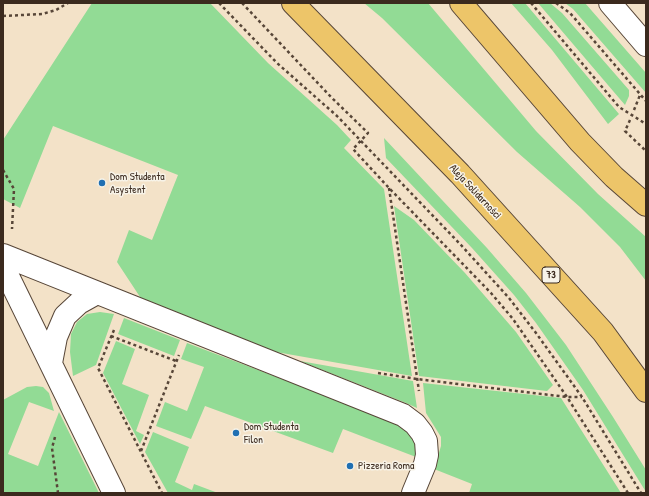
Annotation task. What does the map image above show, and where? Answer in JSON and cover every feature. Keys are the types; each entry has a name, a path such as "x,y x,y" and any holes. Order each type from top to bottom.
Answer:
{"main road":[{"name":"Aleja Solidarności","path":"293,3 460,174 603,332 643,385"},
{"path":"461,3 580,142 614,177 646,205"}],"lane":[{"path":"610,3 646,45"},
{"path":"3,255 403,415 415,424 426,441 427,455 425,464 413,493"},
{"path":"3,266 114,493"},
{"path":"51,363 56,337 65,316 80,303 97,293"}],"path":[{"path":"3,16 42,14 56,10 68,3"},
{"path":"219,3 277,63 337,116 461,245 509,298 582,397 641,493"},
{"path":"242,3 368,133 353,149 388,188 491,292 513,319 567,397 628,493"},
{"path":"531,3 619,107 646,124"},
{"path":"556,3 570,13 646,101"},
{"path":"634,110 640,95"},
{"path":"630,120 625,131 646,151"},
{"path":"388,188 417,379 567,397 582,397"},
{"path":"141,451 188,329"},
{"path":"111,336 176,361"}],"green space":[{"path":"92,3 210,3 268,63 337,125 351,140 344,148 384,189 412,376 276,352 142,300 117,262 129,230 152,240 178,175 53,126 20,208 3,199 3,140"},
{"path":"364,3 428,3 536,131 598,194 646,237 646,281 620,247 580,207 517,152 382,18"},
{"path":"511,3 525,3 619,114 608,124 552,50"},
{"path":"538,3 550,3 562,13 629,90 629,96 625,105"},
{"path":"565,3 585,3 646,73 646,93 573,9"},
{"path":"384,138 487,248 526,293 566,345 646,470 646,492 583,390 536,323 514,295 472,248 386,158"},
{"path":"394,206 414,220 465,273 516,332 553,385 547,391 419,376"},
{"path":"100,312 114,314 96,365 73,376 70,352 71,334 77,322 87,314"},
{"path":"124,318 180,340 174,356 118,334"},
{"path":"116,341 135,349 122,384 149,395 136,431 144,435 140,444 103,373"},
{"path":"187,343 374,414 401,426 412,436 415,443 416,457 343,429 333,453 205,406 191,439 156,426 165,402 187,411 204,367 181,359"},
{"path":"300,361 413,381 417,408 406,403"},
{"path":"423,383 561,398 621,493 469,493 472,484 434,469 441,446 441,437 426,413"},
{"path":"27,387 43,387 49,393 54,411 29,402 8,454 38,466 59,412 99,493 3,493 3,400"},
{"path":"153,432 189,447 175,482 192,490 194,484 218,493 168,493 145,452"}],"place":[{"name":"Dom Studenta Asystent","path":"102,183"},
{"name":"Dom Studenta Filon","path":"236,433"},
{"name":"Pizzeria Roma","path":"350,466"}]}
